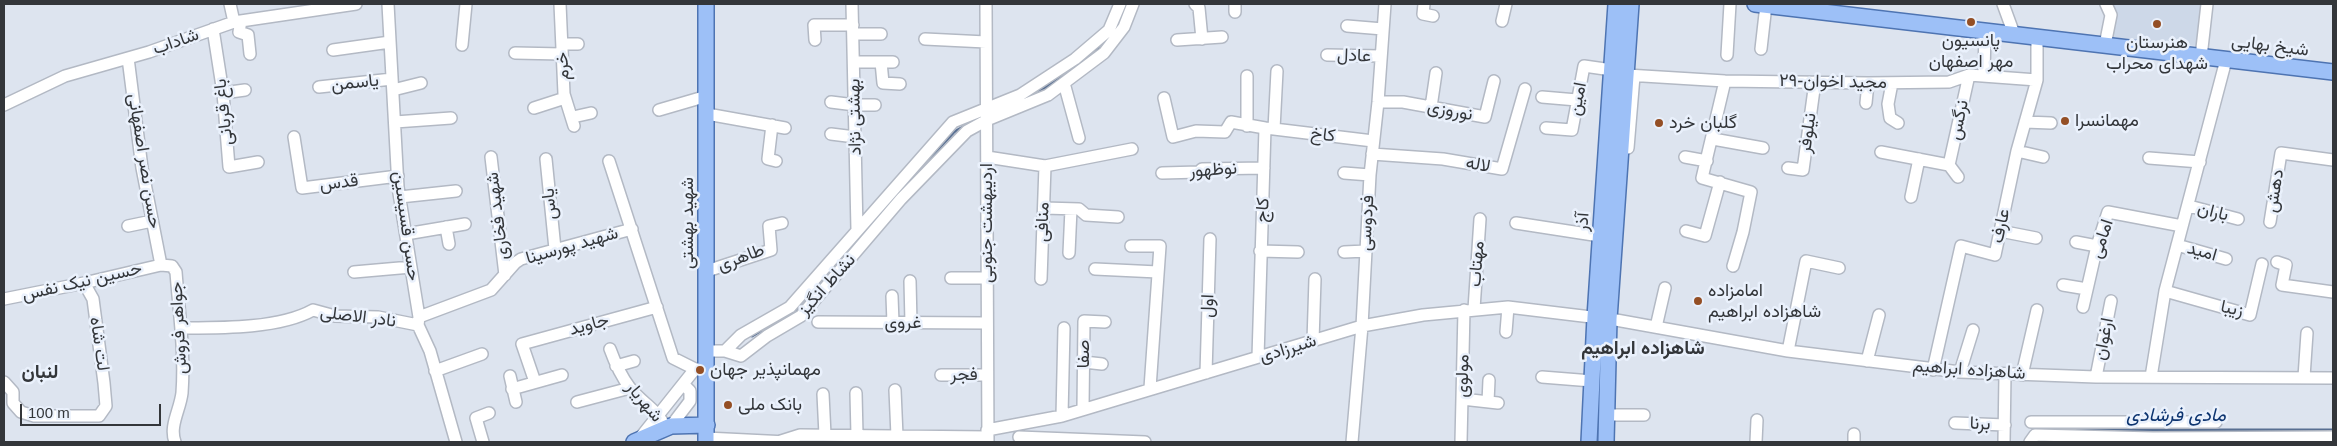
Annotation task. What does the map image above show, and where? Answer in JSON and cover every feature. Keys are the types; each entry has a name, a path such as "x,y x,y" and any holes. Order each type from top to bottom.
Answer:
{"main road":[{"name":"شهید بهشتی","path":"704,435 701,369 707,351 707,114 704,96 706,4"},
{"name":"آذر","path":"1606,442 1611,377 1600,236 1616,4"},
{"name":"آذر","path":"1589,442 1592,381 1607,319 1622,180 1631,76 1631,4"},
{"name":"شیخ بهایی","path":"1760,4 2333,72"},
{"path":"636,441 665,423 704,435"}],"street":[{"path":"230,4 239,32 248,35 250,54"},
{"name":"شاداب","path":"4,105 66,76 280,9 356,4"},
{"name":"حسن قسیسین","path":"388,4 400,197 419,321 430,351 456,442"},
{"path":"462,45 466,4"},
{"name":"خرم","path":"560,4 565,98 573,121 591,113"},
{"name":"شهید بهشتی","path":"700,4 704,96 701,369"},
{"name":"بهشتی نژاد","path":"852,4 857,230"},
{"name":"اردیبهشت جنوبی","path":"986,4 988,436"},
{"name":"نشاط انگیز","path":"1120,4 1108,30 1075,59 1020,95 953,122 790,307 740,335 725,351 741,356 767,336 801,316 902,199 967,131 987,120 1048,95 1104,53 1124,27 1133,4"},
{"path":"1195,4 1199,8 1202,39"},
{"name":"فردوسی","path":"1352,442 1362,326 1370,175 1378,102 1384,4"},
{"path":"1424,4 1423,14 1433,16"},
{"path":"1502,21 1506,4"},
{"path":"1727,54 1730,4"},
{"path":"1760,4 1761,49"},
{"path":"2002,4 2014,34"},
{"path":"2105,45 2111,15 2106,4"},
{"path":"2201,57 2206,4"},
{"path":"816,40 814,25 882,34"},
{"path":"1347,26 1383,29"},
{"name":"باغ قربانی","path":"213,29 223,93 229,167 258,162"},
{"path":"1984,31 1984,75"},
{"path":"1177,40 1222,37"},
{"name":"عارف","path":"1933,370 1961,246 1995,255 2017,151 2037,80 2037,37"},
{"path":"925,39 986,42"},
{"path":"333,50 390,42"},
{"path":"515,52 562,49 578,44"},
{"name":"عادل","path":"1328,55 1381,56"},
{"name":"حسن نصر اصفهانی","path":"128,58 142,168 161,264"},
{"path":"2151,377 2165,292 2226,60"},
{"path":"854,62 887,62 883,83 900,84"},
{"name":"امین","path":"1546,128 1572,130 1584,66 1612,70"},
{"name":"کاج","path":"1258,357 1264,168 1277,71"},
{"path":"1431,107 1436,73"},
{"name":"۲۹-مجید اخوان","path":"1631,76 1725,81 1868,83 1949,82 1961,80 1969,75 2037,80"},
{"name":"نرگس","path":"1949,165 1969,75"},
{"path":"1247,76 1247,126"},
{"name":"نوروزی","path":"1378,102 1403,102 1485,117 1494,81"},
{"path":"1725,81 1713,139 1702,178 1751,192 1743,232 1733,266"},
{"name":"نیلوفر","path":"1788,168 1803,170 1815,82"},
{"name":"یاسمن","path":"319,87 421,83"},
{"path":"1064,83 1079,138"},
{"path":"1866,103 1868,83"},
{"path":"1892,83 1888,104 1890,118 1898,124"},
{"name":"لاله","path":"1372,154 1443,159 1502,169 1525,89"},
{"path":"223,93 244,90"},
{"path":"659,110 704,96"},
{"path":"1542,97 1578,100"},
{"path":"534,108 565,98"},
{"name":"کاخ","path":"1164,98 1172,137 1206,130 1225,132 1231,122 1247,126 1373,141"},
{"path":"830,102 855,106 875,105"},
{"path":"707,114 785,128"},
{"path":"395,122 451,118"},
{"path":"2025,122 2051,123"},
{"path":"772,125 768,159 776,161"},
{"path":"831,134 855,137"},
{"name":"قدس","path":"294,137 302,188 398,176"},
{"path":"1713,139 1763,148"},
{"path":"987,157 1045,166 1132,148"},
{"path":"2017,151 2043,157"},
{"path":"1881,152 1949,165 1958,177"},
{"name":"دهش","path":"2270,222 2281,153 2333,160"},
{"name":"شهید فخاری","path":"491,157 505,274"},
{"path":"1685,157 1707,161"},
{"path":"2149,158 2200,162"},
{"name":"یاس","path":"546,159 555,250"},
{"path":"1911,197 1919,159"},
{"path":"609,161 632,229"},
{"name":"منافی","path":"1041,279 1045,166"},
{"name":"نوظهور","path":"1162,172 1264,168"},
{"path":"1344,172 1370,175"},
{"path":"1686,231 1705,236 1720,182"},
{"path":"400,197 456,191"},
{"path":"892,191 902,199"},
{"name":"باران","path":"2189,206 2238,219"},
{"path":"1044,208 1079,209 1086,215 1118,217"},
{"path":"1069,253 1071,209"},
{"name":"امامی","path":"2083,307 2097,246 2108,212 2182,226"},
{"name":"مهتاب","path":"1469,310 1480,219"},
{"path":"128,226 152,221"},
{"name":"طاهری","path":"707,271 771,250 769,226 782,222"},
{"path":"1516,223 1600,236"},
{"path":"406,234 465,224"},
{"path":"446,227 449,244"},
{"name":"شهید پورسینا","path":"419,321 492,290 521,259 632,229 674,358 701,369"},
{"path":"2000,231 2036,238"},
{"name":"اول","path":"1206,373 1210,239"},
{"path":"2076,242 2097,246"},
{"name":"امید","path":"2177,245 2226,260"},
{"path":"1131,246 1160,246 1150,388"},
{"path":"1260,251 1298,252"},
{"path":"1344,252 1366,251"},
{"path":"1788,351 1806,261 1839,268"},
{"path":"2277,262 2286,265 2282,286 2333,292"},
{"name":"جواهر فروش","path":"161,264 172,266 176,272 181,328 182,393 174,424 173,436 175,442"},
{"name":"حسین نیک نفس","path":"4,299 84,283 161,264"},
{"name":"زیبا","path":"2165,292 2250,315 2262,264"},
{"path":"354,272 411,267"},
{"path":"1095,269 1158,272"},
{"path":"951,278 987,278"},
{"path":"1313,341 1315,279"},
{"path":"910,281 911,323"},
{"name":"لت شاه","path":"4,382 13,392 13,403 21,412 34,416 99,416 106,406 98,326 93,299 84,283"},
{"path":"2063,285 2087,289"},
{"path":"1656,327 1665,288"},
{"path":"892,296 893,323"},
{"name":"ارغوان","path":"2096,377 2111,301"},
{"name":"جاوید","path":"535,382 522,344 657,307"},
{"path":"1506,332 1508,307"},
{"name":"شیرزادی","path":"704,435 785,441 800,434 988,436 1062,416 1150,388 1362,326 1469,310 1508,307 1607,319"},
{"name":"نادر الاصلی","path":"181,328 248,327 303,316 313,310 335,316 378,316 419,321"},
{"name":"مولوی","path":"1461,442 1462,399 1469,310"},
{"path":"2022,375 2037,310"},
{"path":"1867,360 1879,315"},
{"name":"شاهزاده ابراهیم","path":"1607,319 1788,351 1933,370 2096,377 2333,378"},
{"name":"صفا","path":"1084,408 1084,321 1105,322"},
{"name":"غروی","path":"818,322 987,323"},
{"path":"1062,416 1064,328"},
{"path":"1960,372 1973,330"},
{"path":"2304,377 2306,333"},
{"name":"شهریار","path":"610,349 616,366 630,388 665,423"},
{"path":"707,351 725,351"},
{"path":"435,371 482,354"},
{"path":"616,366 634,361"},
{"path":"1084,362 1102,364"},
{"path":"665,423 684,386 701,369"},
{"path":"2004,442 2006,374"},
{"path":"512,389 562,375"},
{"name":"فجر","path":"941,375 987,375"},
{"path":"510,376 516,402"},
{"path":"1542,377 1592,381"},
{"name":"آذر","path":"1611,377 1614,415 1613,442"},
{"path":"1462,399 1493,403 1489,380"},
{"path":"665,423 690,401 690,391 684,386"},
{"path":"577,402 630,388"},
{"path":"895,390 897,436"},
{"path":"856,393 857,435"},
{"path":"823,394 825,435"},
{"path":"483,442 476,418 489,413"},
{"path":"1614,415 1644,415"},
{"path":"1756,420 1756,442"},
{"path":"2031,422 2216,422"},
{"path":"2153,422 2153,438"},
{"name":"برنا","path":"1955,423 2005,425"},
{"path":"2030,442 2035,435 2204,440 2333,437"},
{"path":"1018,437 1142,442"}],"shaded area":[{"name":"هنرستان شهدای محراب","path":"2113,4 2201,4 2197,46 2111,37 2116,11"}],"waterway":[{"path":"1027,97 1072,70 1110,36"},
{"path":"910,181 954,132 983,116"},
{"path":"752,336 800,308 837,265"},
{"name":"مادی فرشادی","path":"2059,430 2333,430"}],"place":[{"name":"پانسیون مهر اصفهان","path":"1971,22"},
{"name":"هنرستان شهدای محراب","path":"2157,24"},
{"name":"مهمانسرا","path":"2065,121"},
{"name":"گلبان خرد","path":"1659,123"},
{"name":"امامزاده شاهزاده ابراهیم","path":"1698,301"},
{"name":"مهمانپذیر جهان","path":"700,370"},
{"name":"بانک ملی","path":"728,405"}],"district":[{"name":"شاهزاده ابراهیم","path":"1643,349"},
{"name":"لنبان","path":"40,373"}]}
